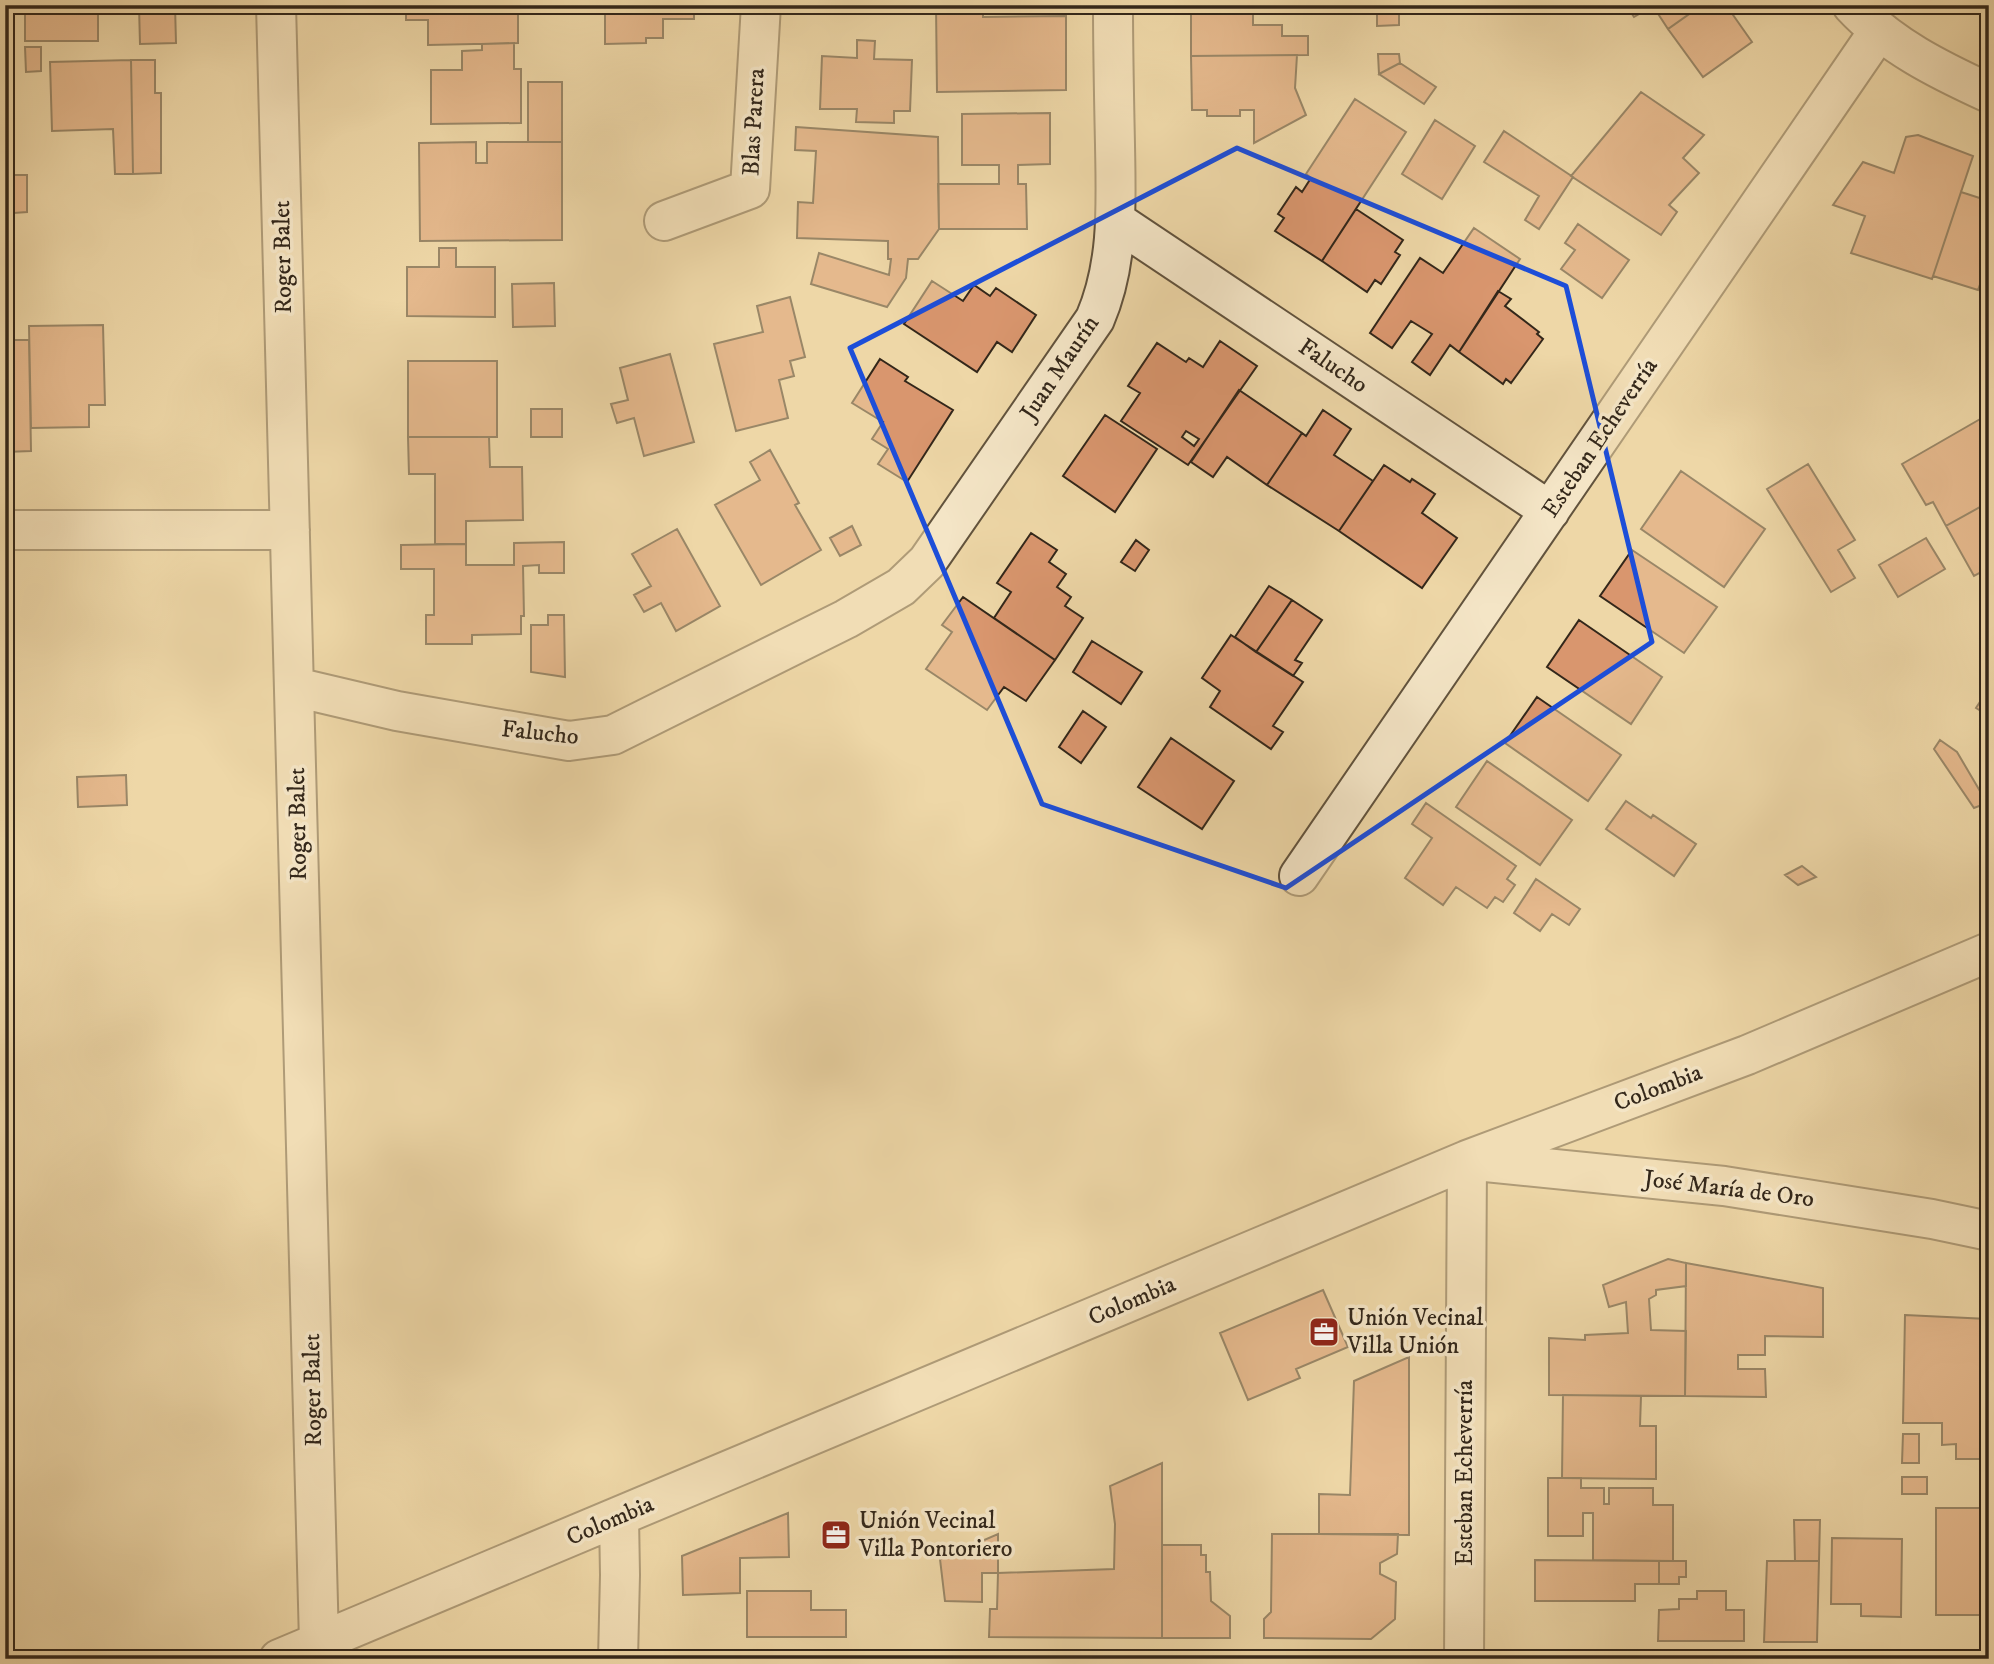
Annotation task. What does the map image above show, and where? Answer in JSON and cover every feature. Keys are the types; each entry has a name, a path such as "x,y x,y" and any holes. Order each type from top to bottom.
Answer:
{"street":[{"name":"Roger Balet","path":"276,5 319,1642"},
{"name":"Blas Parera","path":"664,222 751,189 761,5"},
{"name":"Juan Maurín","path":"846,619 901,587 927,562 1095,319 1109,280 1116,222 1113,5"},
{"path":"1865,18 1939,70 1989,93"},
{"name":"Esteban Echeverría","path":"1299,876 1550,511 1865,18"},
{"name":"Falucho","path":"1116,222 1550,511"},
{"path":"5,530 290,530"},
{"name":"Falucho","path":"295,687 397,711 569,741 614,735 846,619"},
{"name":"Colombia","path":"279,1659 1467,1160 1747,1055 1989,952"},
{"name":"Esteban Echeverría","path":"1464,1659 1467,1160"},
{"name":"José María de Oro","path":"1467,1160 1724,1186 1932,1219 1989,1231"},
{"path":"618,1659 619,1517"}],"highlighted area":[{"path":"1237,148 1566,286 1652,642 1286,888 1042,804 850,348"}],"building":[{"path":"25,5 98,5 98,41 25,41"},
{"path":"175,5 176,43 140,44 139,6"},
{"path":"406,5 518,5 518,43 428,45 428,20 406,20"},
{"path":"605,5 694,5 694,19 663,19 663,38 646,38 646,43 605,44"},
{"path":"936,5 983,5 983,17 1066,16 1066,90 937,92"},
{"path":"1191,5 1253,5 1253,25 1282,25 1282,36 1308,36 1308,55 1191,56"},
{"path":"1377,5 1399,5 1399,25 1377,26"},
{"path":"1626,5 1702,5 1668,29 1653,6 1634,17"},
{"path":"1702,5 1726,5 1752,42 1703,77 1668,29"},
{"path":"857,40 875,41 874,59 912,60 910,111 894,111 894,123 856,122 857,109 820,109 822,56 857,58"},
{"path":"514,43 514,69 521,69 521,123 431,124 431,70 462,70 462,51 482,50 482,44"},
{"path":"25,47 41,47 41,71 26,72"},
{"path":"1378,54 1399,54 1400,63 1379,74"},
{"path":"1297,55 1295,88 1306,115 1254,143 1254,110 1240,110 1240,116 1207,116 1207,110 1192,110 1191,56"},
{"path":"131,60 155,60 155,93 161,93 161,173 133,174"},
{"path":"131,60 133,174 115,174 113,129 52,131 50,62"},
{"path":"1400,63 1436,87 1424,104 1379,74"},
{"path":"528,82 562,82 562,142 528,142"},
{"path":"1641,92 1704,135 1683,158 1699,173 1669,205 1677,212 1661,235 1571,176"},
{"path":"1355,99 1406,132 1322,261 1275,231 1284,218 1278,214 1296,187 1302,192 1311,178 1306,174"},
{"path":"1050,113 1050,164 1018,165 1018,184 1026,184 1027,229 939,229 938,184 999,184 999,165 962,165 962,114"},
{"path":"1435,120 1475,146 1442,199 1402,174"},
{"path":"796,127 938,137 939,229 918,259 908,259 906,278 887,307 811,284 819,253 889,275 891,259 888,259 888,241 797,238 798,202 813,203 816,151 795,150"},
{"path":"1504,131 1573,177 1539,229 1525,220 1539,196 1484,162"},
{"path":"1918,135 1973,156 1932,279 1851,253 1865,216 1833,205 1863,162 1894,173 1906,137"},
{"path":"476,142 476,163 487,163 487,142 562,142 562,240 420,241 419,143"},
{"path":"13,175 27,175 27,212 14,213"},
{"path":"1961,192 1989,201 1989,265 1978,290 1933,276"},
{"path":"1356,209 1403,240 1395,252 1400,255 1381,284 1375,280 1367,292 1322,261"},
{"path":"1578,224 1629,260 1602,298 1561,269 1575,250 1565,243"},
{"path":"1474,228 1520,259 1459,352 1450,345 1430,375 1412,362 1432,334 1411,321 1392,348 1370,333 1420,258 1443,273"},
{"path":"439,248 456,248 456,267 495,267 495,317 407,316 407,267 439,267"},
{"path":"932,281 963,301 974,285 990,296 996,288 1036,315 1012,352 997,342 977,372 904,324"},
{"path":"554,283 555,326 513,327 512,284"},
{"path":"1498,291 1511,299 1505,306 1539,332 1537,334 1543,339 1511,383 1506,379 1503,384 1459,352"},
{"path":"790,297 805,357 790,361 794,376 779,380 788,418 736,431 714,344 763,332 757,306"},
{"path":"103,325 105,405 89,405 89,427 31,428 29,326"},
{"path":"5,340 29,340 31,451 5,452"},
{"path":"1220,341 1257,366 1188,465 1121,421 1140,393 1128,386 1157,343 1186,362 1189,358 1203,367","holes":["1186,431 1199,439 1194,446 1182,437"]},
{"path":"670,354 694,442 644,456 634,418 617,423 611,404 628,400 620,368"},
{"path":"880,359 908,377 905,381 953,410 907,482 878,464 888,449 872,439 883,422 852,403"},
{"path":"408,361 497,361 497,437 408,437"},
{"path":"1239,390 1302,433 1267,485 1227,457 1213,477 1191,462"},
{"path":"531,409 562,409 562,437 531,437"},
{"path":"1323,410 1351,429 1334,455 1373,481 1339,531 1267,485 1302,433 1306,436"},
{"path":"1105,415 1157,449 1115,512 1063,476"},
{"path":"1982,418 1989,429 1989,502 1946,526 1933,502 1926,505 1902,464"},
{"path":"408,437 489,437 490,467 522,467 523,520 466,521 466,544 435,544 435,474 409,474"},
{"path":"770,450 799,503 795,505 821,550 761,585 715,505 760,480 750,462"},
{"path":"1808,464 1855,540 1838,550 1855,578 1831,592 1767,489"},
{"path":"1384,465 1435,494 1422,513 1457,538 1422,588 1339,531"},
{"path":"1681,471 1765,529 1724,587 1641,529"},
{"path":"1989,502 1989,568 1974,576 1946,526"},
{"path":"852,526 861,545 840,556 830,538"},
{"path":"677,529 720,606 676,631 661,603 644,612 634,595 651,586 632,554"},
{"path":"1031,533 1057,550 1049,562 1066,574 1057,587 1071,597 1065,606 1083,618 1055,660 994,618 1011,592 997,583"},
{"path":"1926,538 1945,569 1898,597 1879,565"},
{"path":"1136,540 1149,550 1135,571 1121,562"},
{"path":"564,542 564,573 539,573 539,565 523,566 524,616 521,616 521,634 472,635 472,644 426,644 426,615 434,615 434,569 401,569 401,545 466,544 466,565 514,565 514,543"},
{"path":"1632,550 1717,607 1684,653 1600,596"},
{"path":"1269,586 1292,600 1256,652 1235,637"},
{"path":"963,597 1055,660 1026,701 1004,687 987,710 926,669 952,632 942,625"},
{"path":"1292,600 1322,620 1295,660 1302,663 1293,676 1256,652"},
{"path":"548,615 564,615 565,677 531,672 531,625 548,625"},
{"path":"1579,620 1662,677 1631,724 1547,667"},
{"path":"1231,635 1303,682 1273,726 1283,732 1271,749 1210,707 1220,691 1202,678"},
{"path":"1092,641 1142,672 1121,704 1073,672"},
{"path":"1989,688 1989,716 1976,708"},
{"path":"1537,697 1621,755 1588,801 1505,743"},
{"path":"1083,711 1106,727 1081,763 1059,747"},
{"path":"1171,738 1234,781 1202,829 1138,787"},
{"path":"1940,740 1957,752 1987,803 1974,808 1934,749"},
{"path":"1487,761 1572,820 1540,865 1456,807"},
{"path":"126,775 127,805 78,807 77,777"},
{"path":"1626,801 1651,818 1653,815 1696,844 1674,876 1606,829"},
{"path":"1426,803 1516,866 1507,879 1515,885 1503,902 1495,897 1487,908 1456,887 1443,905 1405,878 1432,838 1412,824"},
{"path":"1802,866 1816,877 1798,885 1785,875"},
{"path":"1536,879 1580,909 1569,925 1552,914 1540,931 1514,913"},
{"path":"1668,1259 1686,1263 1686,1286 1656,1290 1656,1295 1649,1299 1651,1330 1686,1331 1685,1396 1549,1395 1549,1338 1585,1340 1585,1335 1628,1333 1626,1302 1609,1307 1603,1285"},
{"path":"1686,1263 1823,1288 1823,1337 1765,1336 1765,1355 1738,1355 1738,1369 1765,1369 1766,1397 1685,1396"},
{"path":"1323,1290 1348,1347 1296,1369 1300,1378 1248,1400 1220,1333"},
{"path":"1905,1315 1988,1319 1984,1459 1956,1459 1956,1444 1942,1445 1942,1423 1903,1423"},
{"path":"1409,1357 1409,1535 1319,1534 1319,1494 1350,1495 1354,1381"},
{"path":"1563,1395 1641,1396 1640,1426 1656,1426 1656,1479 1562,1478"},
{"path":"1985,1412 1989,1412 1989,1477 1984,1477"},
{"path":"1903,1434 1919,1434 1919,1463 1902,1463"},
{"path":"1162,1463 1162,1638 989,1637 990,1609 997,1609 998,1573 1114,1569 1115,1524 1110,1486"},
{"path":"1902,1477 1927,1477 1927,1494 1902,1494"},
{"path":"1548,1478 1581,1478 1581,1488 1604,1488 1604,1504 1609,1504 1609,1488 1653,1488 1653,1505 1673,1505 1673,1561 1593,1560 1593,1513 1583,1513 1583,1536 1548,1536"},
{"path":"1936,1508 1983,1508 1981,1615 1936,1615"},
{"path":"1983,1508 1989,1508 1989,1619 1981,1619"},
{"path":"788,1513 789,1557 740,1558 740,1593 683,1595 682,1556"},
{"path":"1794,1520 1820,1520 1819,1561 1795,1561"},
{"path":"998,1534 998,1573 982,1573 982,1602 945,1601 940,1559"},
{"path":"1272,1534 1398,1534 1397,1554 1380,1563 1380,1574 1396,1582 1395,1619 1371,1639 1264,1638 1264,1619 1271,1612"},
{"path":"1832,1538 1902,1539 1901,1617 1861,1616 1861,1604 1831,1604"},
{"path":"1162,1545 1201,1545 1201,1555 1206,1555 1206,1572 1210,1572 1211,1601 1230,1616 1230,1638 1162,1638"},
{"path":"1535,1560 1659,1561 1659,1584 1635,1584 1635,1601 1535,1601"},
{"path":"1659,1561 1686,1561 1686,1577 1679,1577 1679,1584 1659,1584"},
{"path":"1767,1561 1819,1561 1817,1642 1764,1642"},
{"path":"747,1591 811,1591 811,1610 846,1610 846,1637 747,1637"},
{"path":"1697,1591 1726,1591 1726,1610 1744,1610 1744,1641 1658,1641 1659,1610 1679,1609 1679,1599 1697,1599"},
{"path":"562,1651 562,1659 456,1659 456,1652"}],"place":[{"name":"Unión Vecinal Villa Unión","path":"1324,1332"},
{"name":"Unión Vecinal Villa Pontoriero","path":"836,1535"}]}
